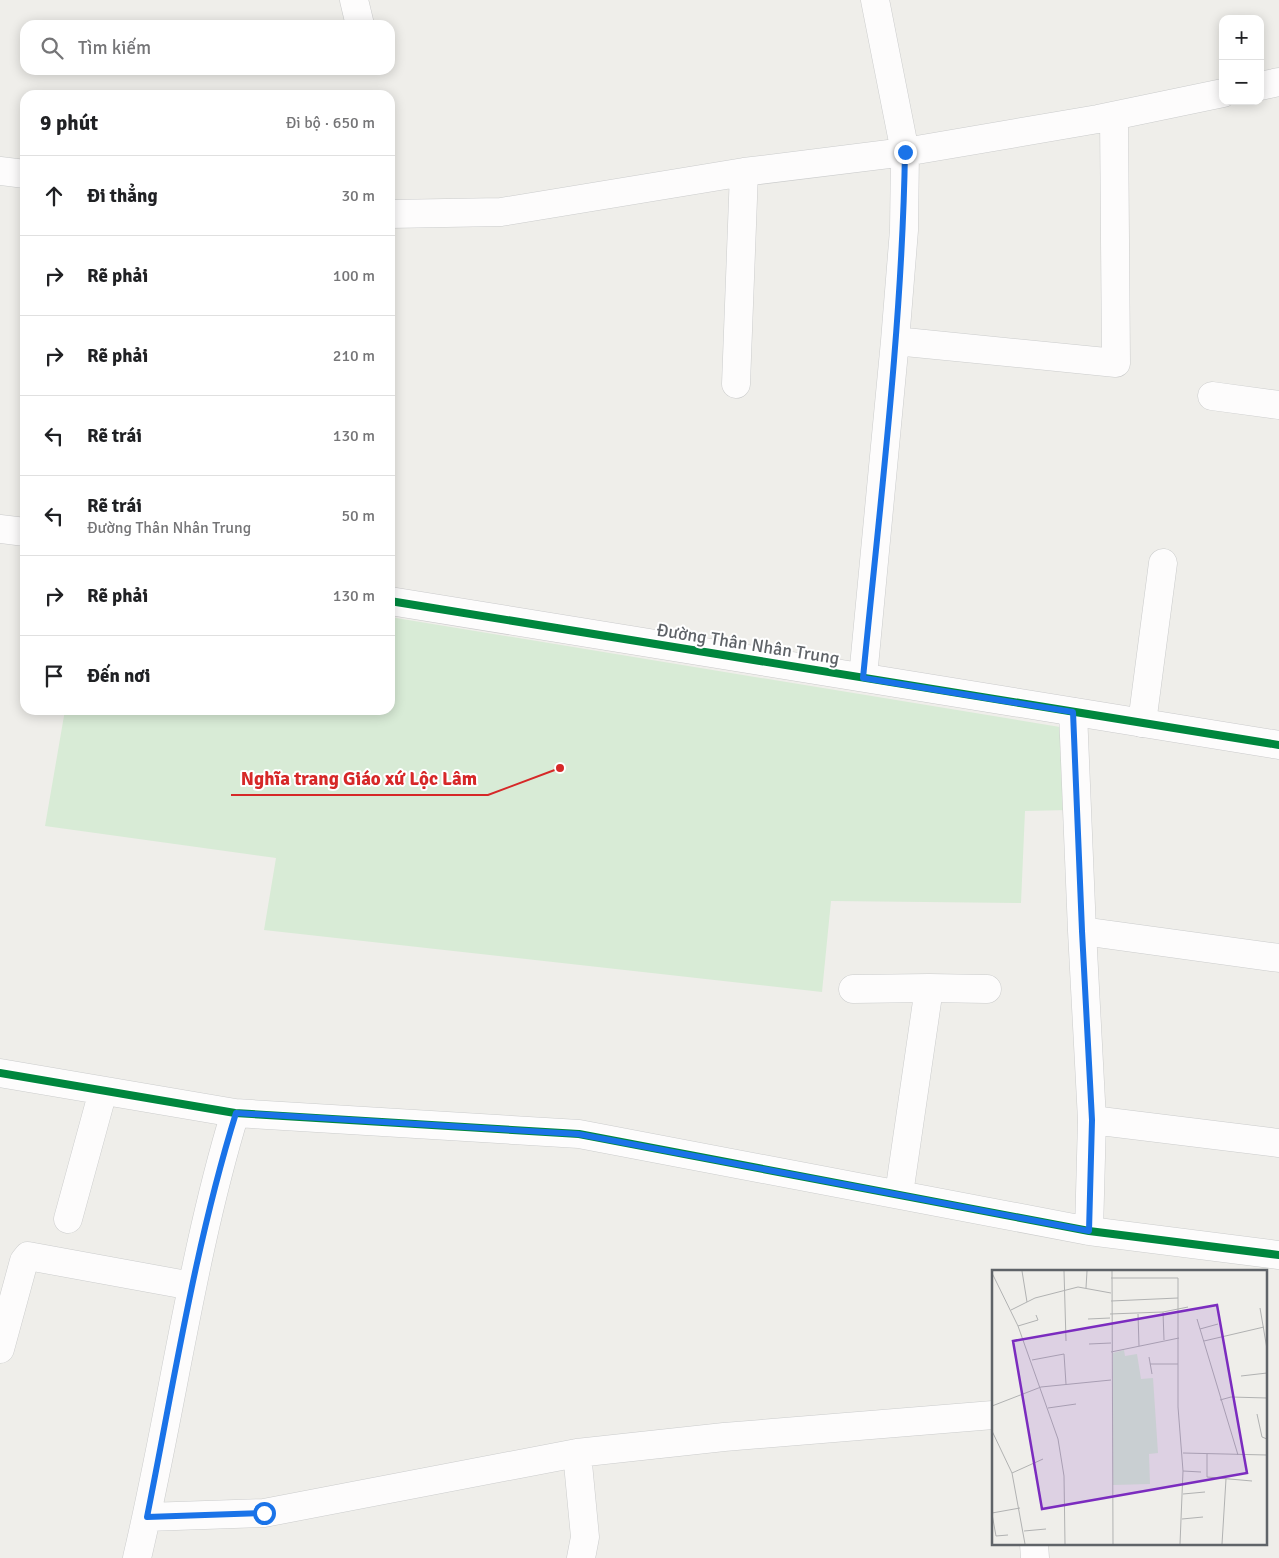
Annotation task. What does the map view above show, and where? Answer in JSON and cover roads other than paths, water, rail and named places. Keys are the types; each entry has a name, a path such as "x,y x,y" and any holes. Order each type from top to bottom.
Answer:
{"street":[{"path":"354,0 359,20"},
{"path":"863,678 904,230 905,152 875,0"},
{"path":"1264,85 1279,82"},
{"path":"395,214 501,212 744,172 905,152 1114,116 1219,94"},
{"path":"895,341 1116,362 1114,116"},
{"path":"0,171 20,173"},
{"path":"736,384 744,172"},
{"path":"1212,396 1279,405"},
{"path":"0,528 20,531"},
{"path":"1142,723 1163,563"},
{"name":"Đường Thân Nhân Trung","path":"395,602 1279,746"},
{"path":"1073,712 1092,1120 1089,1231"},
{"path":"1082,931 1279,958"},
{"path":"853,989 929,988 987,990"},
{"path":"899,1194 929,988"},
{"path":"0,1072 236,1113 578,1134 1089,1231 1279,1255"},
{"path":"68,1218 103,1091"},
{"path":"137,1558 147,1517 192,1286 224,1152 236,1113"},
{"path":"1092,1120 1279,1143"},
{"path":"0,1349 24,1261 28,1256 192,1286"},
{"path":"147,1517 264,1513 577,1453 724,1437 992,1415"},
{"path":"577,1453 585,1538 581,1558"}],"place":[{"name":"Nghĩa trang Giáo xứ Lộc Lâm","path":"560,768"}]}
